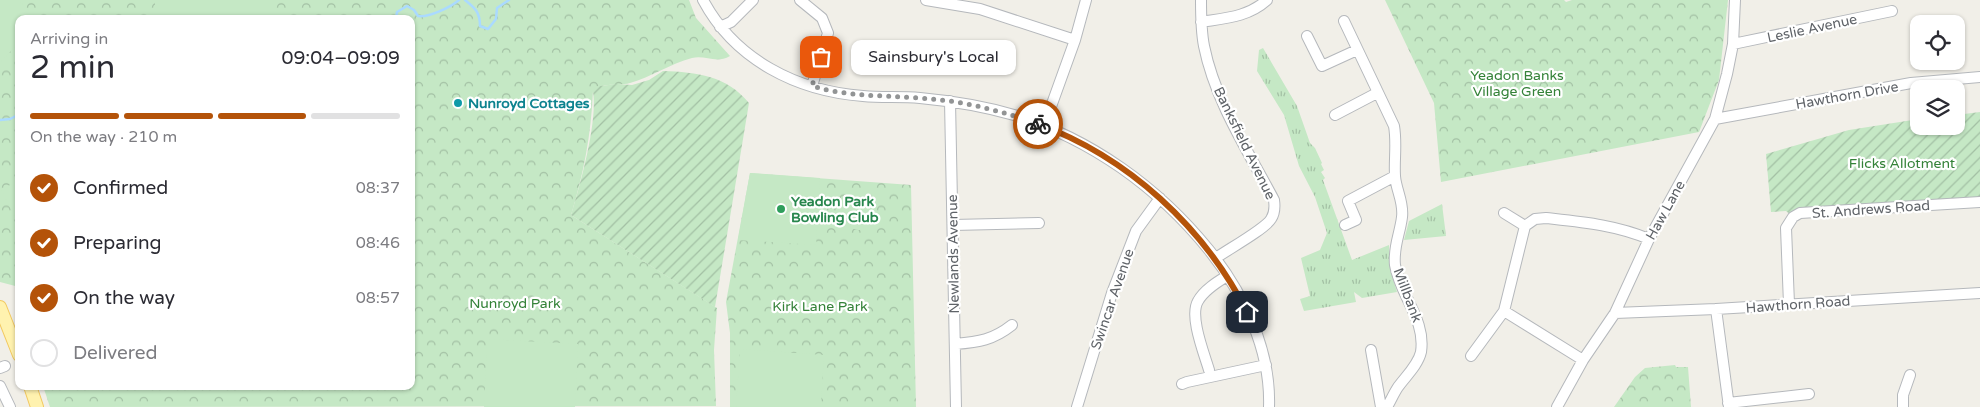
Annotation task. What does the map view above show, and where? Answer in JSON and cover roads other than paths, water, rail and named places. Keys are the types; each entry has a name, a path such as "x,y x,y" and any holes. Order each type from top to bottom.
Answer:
{"main road":[{"path":"0,307 15,345"},
{"path":"31,390 37,407"}],"street":[{"path":"703,0 720,27 731,40 756,60 790,78 812,86 862,96 950,101 1014,115 1080,142 1110,160 1160,198 1216,258 1253,323 1260,341 1269,381 1269,407"},
{"path":"720,27 730,22 753,0"},
{"path":"800,0 822,18 827,28 827,39 812,86"},
{"path":"926,0 987,10 1075,40"},
{"path":"1044,126 1075,40 1086,0"},
{"name":"Banksfield Avenue","path":"1200,0 1204,46 1220,93 1274,200 1275,210 1271,220 1260,229 1216,258"},
{"path":"1202,22 1244,15 1267,0"},
{"name":"Haw Lane","path":"1557,407 1583,360 1615,313 1649,239 1715,119 1733,44 1735,0"},
{"name":"Leslie Avenue","path":"1733,44 1892,11"},
{"name":"Millbank","path":"1344,21 1394,126 1396,137 1395,176 1402,205 1402,216 1394,253 1396,268 1405,294 1420,323 1422,336 1418,360 1397,389 1387,407"},
{"path":"1307,36 1322,66 1357,50"},
{"name":"Hawthorn Drive","path":"1715,119 1910,83 1980,77"},
{"path":"1335,115 1378,93"},
{"name":"Newlands Avenue","path":"950,101 956,407"},
{"path":"1346,225 1356,220 1348,201 1395,176"},
{"name":"Swincar Avenue","path":"1077,407 1112,293 1136,231 1160,198"},
{"name":"St. Andrews Road","path":"1789,304 1786,228 1793,217 1800,214 1980,202"},
{"path":"1504,213 1526,226"},
{"path":"1471,356 1504,311 1522,235 1526,226 1535,219 1546,218 1609,225 1629,230 1649,239"},
{"path":"953,226 1039,223"},
{"path":"1208,370 1196,323 1197,302 1207,290 1227,276"},
{"name":"Hawthorn Road","path":"1615,313 1980,294"},
{"path":"1716,309 1729,405 1809,394"},
{"path":"1504,311 1583,360"},
{"path":"955,344 980,342 1000,334 1012,325"},
{"path":"1370,350 1381,407"},
{"path":"1182,384 1266,365"},
{"path":"1903,407 1903,395 1910,376"},
{"path":"0,386 10,407"}],"waterway":[{"path":"397,15 397,12 407,6 414,10 418,16 428,15 451,6 459,0"},
{"path":"465,0 476,11 480,26 488,29 496,19 497,8 509,0"},
{"path":"0,120 15,116"}],"place":[{"name":"Sainsbury's Local","path":"821,57"},
{"name":"Nunroyd Cottages","path":"458,103"},
{"name":"Yeadon Park Bowling Club","path":"781,209"}],"park label":[{"name":"Yeadon Banks Village Green","path":"1517,84"},
{"name":"Flicks Allotment","path":"1902,163"},
{"name":"Nunroyd Park","path":"515,303"},
{"name":"Kirk Lane Park","path":"820,306"}]}
